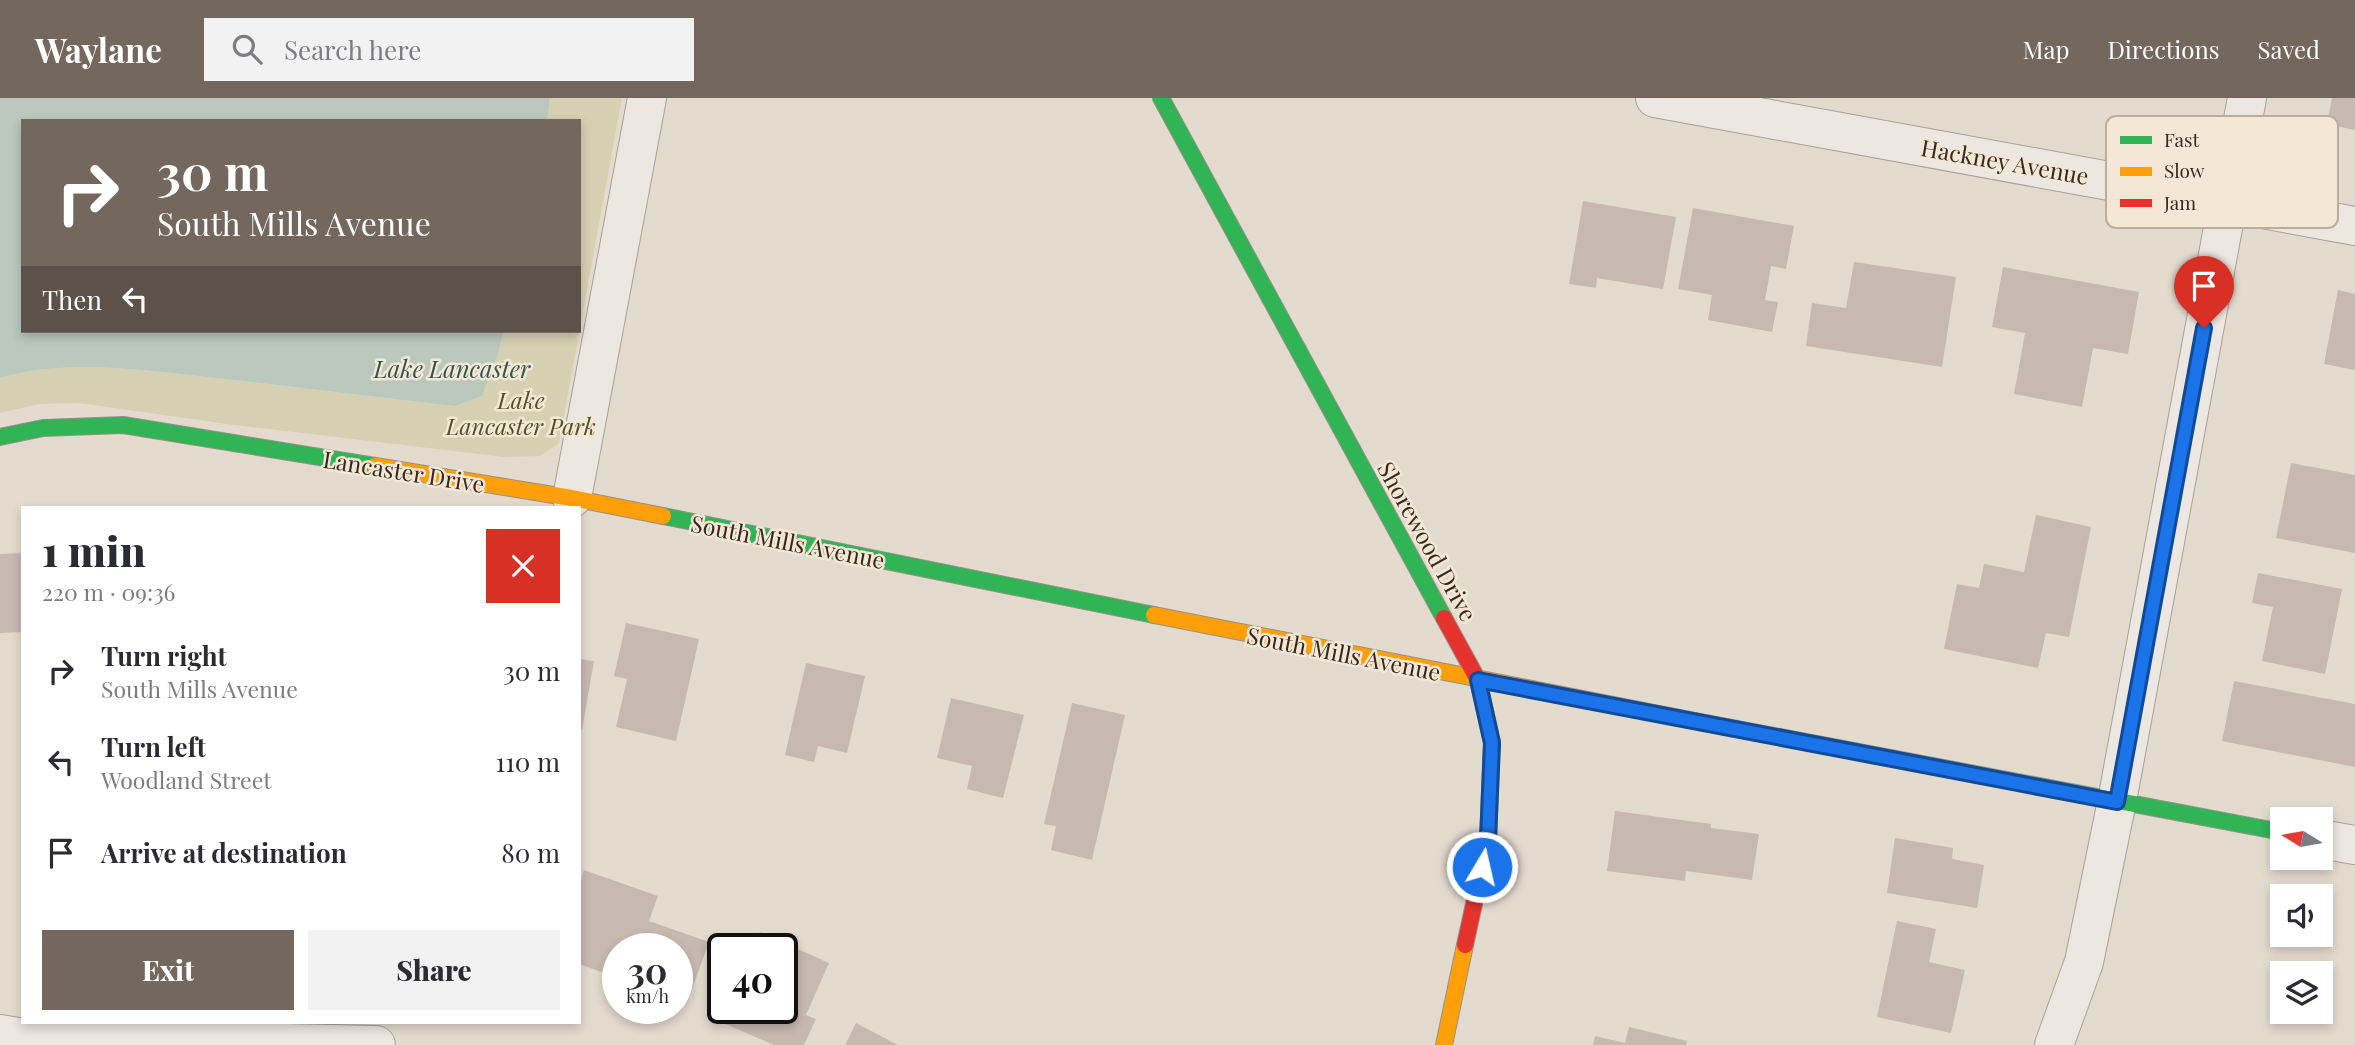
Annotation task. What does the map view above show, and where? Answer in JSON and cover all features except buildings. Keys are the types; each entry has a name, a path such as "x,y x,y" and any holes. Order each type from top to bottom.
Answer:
{"street":[{"path":"572,498 646,98"},
{"name":"Shorewood Drive","path":"1161,98 1478,680 1492,743 1488,840 1444,1045"},
{"name":"Hackney Avenue","path":"1656,98 2106,179"},
{"path":"2245,116 2248,98"},
{"path":"2054,1045 2084,962 2117,802 2223,228"},
{"name":"Lancaster Drive","path":"0,436 43,428 123,425 572,498"},
{"name":"South Mills Avenue","path":"572,498 1478,680 2270,830"},
{"path":"2333,841 2355,845"},
{"path":"0,1034 18,1037 376,1045"}],"green space":[{"name":"Lake Lancaster Park","path":"550,98 622,98 581,323 581,119 547,119"},
{"name":"Lake Lancaster Park","path":"503,333 579,333 559,443 540,456 504,457 234,425 79,403 39,404 0,413 0,378 25,372 80,367 164,372 455,406 482,396"}],"water":[{"name":"Lake Lancaster","path":"0,98 550,98 547,119 21,119 21,333 503,333 482,396 455,406 164,372 108,368 52,369 0,378"}],"traffic: fast":[{"path":"1161,98 1444,618"},
{"path":"0,437 43,428 123,425 375,466"},
{"path":"663,516 1154,615"},
{"path":"1695,721 2270,830"}],"traffic: slow":[{"path":"375,466 572,498 663,516"},
{"path":"1154,615 1695,721"},
{"path":"1444,1045 1465,945"}],"traffic: jam":[{"path":"1444,618 1478,680 1492,742 1488,840 1465,945"}],"route":[{"path":"1482,867 1488,840 1492,743 1478,680 2117,802 2204,328"}]}
